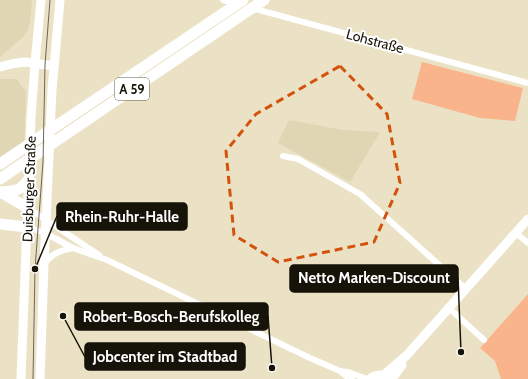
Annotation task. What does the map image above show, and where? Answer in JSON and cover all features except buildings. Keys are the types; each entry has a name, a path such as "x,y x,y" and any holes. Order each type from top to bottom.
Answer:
{"highway":[{"name":"A 59","path":"0,164 243,0"},
{"name":"A 59","path":"0,179 264,0"},
{"path":"0,192 16,190 24,186 29,179"},
{"path":"0,192 28,208"},
{"path":"0,224 27,227"}],"main road":[{"name":"Duisburger Straße","path":"21,379 31,117 41,0"},
{"name":"Duisburger Straße","path":"40,379 47,180 54,66 60,0"},
{"path":"0,67 25,62 54,66"},
{"path":"368,379 376,375 388,378 448,308 528,219"}],"street":[{"name":"Lohstraße","path":"223,0 528,83"},
{"path":"283,156 298,159 360,194 466,289"},
{"path":"28,208 107,260"},
{"path":"27,227 45,233 73,248 107,260 340,371 352,379"},
{"path":"516,233 528,243"},
{"path":"44,264 54,253 73,248"},
{"path":"448,308 484,340"},
{"path":"340,371 348,372 368,379"}],"highlighted area":[{"path":"340,66 387,114 400,183 374,242 278,262 234,235 226,151 256,114"}],"shaded area":[{"path":"0,0 32,0 28,30 23,37 0,57"},
{"path":"422,62 523,88 515,121 480,118 412,99"},
{"path":"0,79 17,79 26,92 24,154 0,169"},
{"path":"289,120 343,130 380,132 350,182 278,143"},
{"path":"528,294 528,379 501,379 495,361 480,348"}],"tram line":[{"path":"33,379 35,269 43,162 45,65 50,0"}],"place":[{"name":"Rhein-Ruhr-Halle","path":"35,269"},
{"name":"Jobcenter im Stadtbad","path":"63,316"},
{"name":"Netto Marken-Discount","path":"461,352"},
{"name":"Robert-Bosch-Berufskolleg","path":"272,368"}]}
